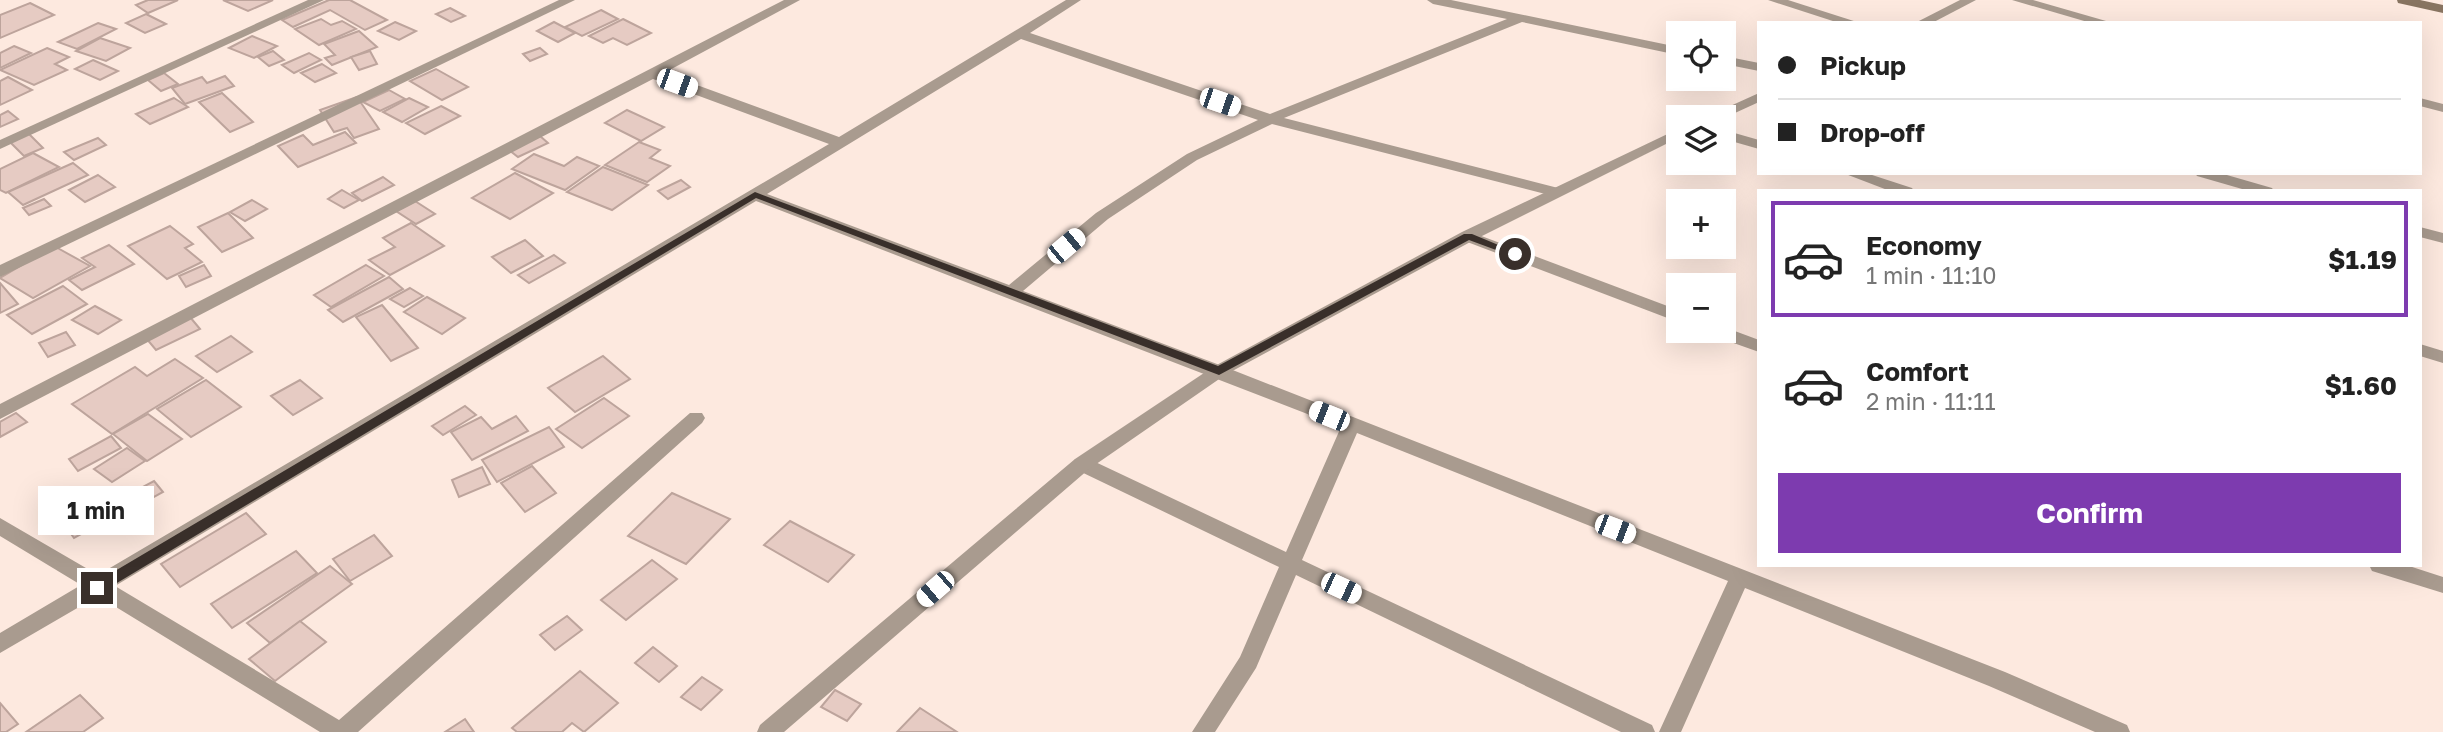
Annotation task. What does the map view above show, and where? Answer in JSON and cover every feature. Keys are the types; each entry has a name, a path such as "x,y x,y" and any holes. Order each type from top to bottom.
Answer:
{"main road":[{"path":"2403,0 2443,9"}],"street":[{"path":"0,145 318,0"},
{"path":"0,272 569,0"},
{"path":"0,412 794,0"},
{"path":"0,644 755,195 1075,0"},
{"path":"1433,0 1666,49"},
{"path":"1774,0 1847,21"},
{"path":"1925,21 1970,0"},
{"path":"2018,0 2099,21"},
{"path":"1011,292 1102,216 1192,157 1270,119 1519,19"},
{"path":"1020,34 1270,119 1557,192"},
{"path":"1736,62 1757,67"},
{"path":"653,74 841,143"},
{"path":"1736,107 1757,98"},
{"path":"2422,103 2443,108"},
{"path":"1736,138 1757,144"},
{"path":"768,732 1082,464 1219,371 1468,236 1666,139"},
{"path":"1856,175 1901,189"},
{"path":"2209,175 2260,189"},
{"path":"755,195 1219,371 1997,679 2119,732"},
{"path":"2422,233 2443,238"},
{"path":"1468,236 1666,311"},
{"path":"1736,338 1757,345"},
{"path":"2422,351 2443,357"},
{"path":"0,526 97,588 341,732 696,418"},
{"path":"1203,732 1248,662 1351,425"},
{"path":"1082,464 1644,732"},
{"path":"2385,567 2443,585"},
{"path":"1670,732 1739,578"}],"building":[{"path":"148,0 178,0 148,13 136,5"},
{"path":"223,0 273,0 248,11"},
{"path":"329,0 350,0 387,20 365,30 330,10 293,27 282,20"},
{"path":"30,3 54,15 0,38 0,15"},
{"path":"450,8 465,16 451,22 436,14"},
{"path":"601,10 618,19 582,36 565,27"},
{"path":"146,14 166,24 145,33 126,23"},
{"path":"321,19 331,25 342,21 356,29 319,45 295,29"},
{"path":"623,19 651,33 627,45 613,38 603,43 589,36"},
{"path":"395,22 416,31 399,40 378,31"},
{"path":"554,22 575,33 558,42 537,31"},
{"path":"98,23 116,29 77,49 58,42"},
{"path":"359,31 377,47 332,65 325,58 335,55 324,44"},
{"path":"252,36 277,46 254,58 229,48"},
{"path":"100,38 130,48 106,61 76,51"},
{"path":"14,46 31,53 0,68 0,53"},
{"path":"47,48 69,57 55,64 67,70 34,85 0,70"},
{"path":"540,48 547,54 530,61 523,54"},
{"path":"273,51 284,60 269,66 258,57"},
{"path":"370,51 377,64 359,70 351,57"},
{"path":"309,53 321,60 294,73 282,65"},
{"path":"93,60 118,71 100,80 75,69"},
{"path":"322,64 336,73 315,82 301,73"},
{"path":"436,69 468,87 442,100 410,81"},
{"path":"164,73 178,84 161,91 148,80"},
{"path":"225,76 234,86 185,104 172,88 202,77 207,83"},
{"path":"8,77 32,90 0,105 0,81"},
{"path":"389,90 405,99 380,111 363,102"},
{"path":"222,93 253,122 230,132 199,102"},
{"path":"357,97 379,129 354,138 347,128 334,132 320,110"},
{"path":"174,98 188,107 150,124 136,114"},
{"path":"409,98 428,107 402,122 383,112"},
{"path":"441,106 460,116 425,134 406,123"},
{"path":"627,110 664,127 641,141 605,123"},
{"path":"8,111 18,119 0,127 0,115"},
{"path":"26,131 43,148 24,156 7,139"},
{"path":"345,132 356,143 298,167 278,146 303,135 313,145"},
{"path":"540,136 548,143 518,157 509,150"},
{"path":"98,138 106,145 74,160 64,152"},
{"path":"639,142 660,150 650,158 670,166 647,182 605,165"},
{"path":"33,153 59,167 6,193 0,190 0,169"},
{"path":"534,154 564,166 577,157 599,166 565,190 512,169"},
{"path":"73,163 88,175 23,205 8,192"},
{"path":"603,167 648,185 612,210 567,192"},
{"path":"515,173 553,193 510,219 472,198"},
{"path":"98,175 115,187 85,202 69,190"},
{"path":"383,177 394,185 362,201 352,193"},
{"path":"681,180 690,187 668,199 658,191"},
{"path":"342,190 359,200 344,208 328,199"},
{"path":"44,199 51,206 29,215 23,208"},
{"path":"252,200 267,209 245,221 230,212"},
{"path":"415,201 435,214 416,224 396,211"},
{"path":"228,213 253,238 222,252 198,227"},
{"path":"411,223 444,246 390,275 369,260 395,247 383,238"},
{"path":"170,226 193,244 185,248 202,262 167,279 128,246"},
{"path":"525,240 543,256 511,273 492,257"},
{"path":"109,245 134,264 82,290 69,280 95,267 82,258"},
{"path":"54,246 90,266 33,298 0,278"},
{"path":"554,255 565,263 529,283 518,275"},
{"path":"204,265 211,276 186,287 179,276"},
{"path":"366,265 384,276 331,307 314,295"},
{"path":"389,277 403,289 343,322 328,310"},
{"path":"0,283 18,304 0,313"},
{"path":"63,286 87,304 32,334 7,315"},
{"path":"410,288 423,296 404,307 390,299"},
{"path":"427,297 465,318 442,334 404,312"},
{"path":"382,305 418,348 391,361 356,317"},
{"path":"95,306 121,320 98,334 72,320"},
{"path":"190,317 200,329 156,350 146,338"},
{"path":"66,332 75,345 48,357 39,343"},
{"path":"231,336 252,352 217,372 196,356"},
{"path":"603,356 630,379 575,412 548,388"},
{"path":"175,359 203,378 112,434 72,404 135,367 147,376"},
{"path":"206,380 241,407 191,437 157,409"},
{"path":"300,380 322,398 293,415 271,396"},
{"path":"604,398 629,416 582,448 556,429"},
{"path":"465,406 476,415 443,435 432,426"},
{"path":"16,413 27,422 0,437 0,422"},
{"path":"148,414 182,439 147,461 113,434"},
{"path":"516,416 528,431 472,460 451,432 481,417 492,429"},
{"path":"549,427 564,447 497,482 482,460"},
{"path":"111,436 121,448 78,471 69,459"},
{"path":"127,448 145,461 112,482 94,469"},
{"path":"532,466 556,493 525,512 501,483"},
{"path":"482,467 490,484 459,497 452,480"},
{"path":"154,481 163,492 114,519 105,507"},
{"path":"672,493 730,519 686,564 628,536"},
{"path":"97,506 107,520 74,538 64,524"},
{"path":"246,513 266,534 180,587 161,564"},
{"path":"790,521 854,555 828,582 764,545"},
{"path":"374,535 392,556 350,581 333,559"},
{"path":"296,551 317,573 232,628 211,604"},
{"path":"652,560 677,579 626,620 601,600"},
{"path":"330,566 352,584 270,643 247,623"},
{"path":"567,616 582,630 555,650 540,635"},
{"path":"300,621 326,642 275,681 249,659"},
{"path":"653,647 677,666 659,682 635,663"},
{"path":"580,671 618,703 584,732 572,723 562,732 517,732 512,728"},
{"path":"702,677 722,690 701,710 681,697"},
{"path":"835,690 861,704 847,721 821,707"},
{"path":"80,695 103,718 83,732 26,732"},
{"path":"0,703 18,724 6,732 0,732"},
{"path":"920,708 957,732 897,732"},
{"path":"465,719 474,732 445,732"}],"route":[{"path":"97,588 755,195 1219,371 1468,236 1515,254"}]}
